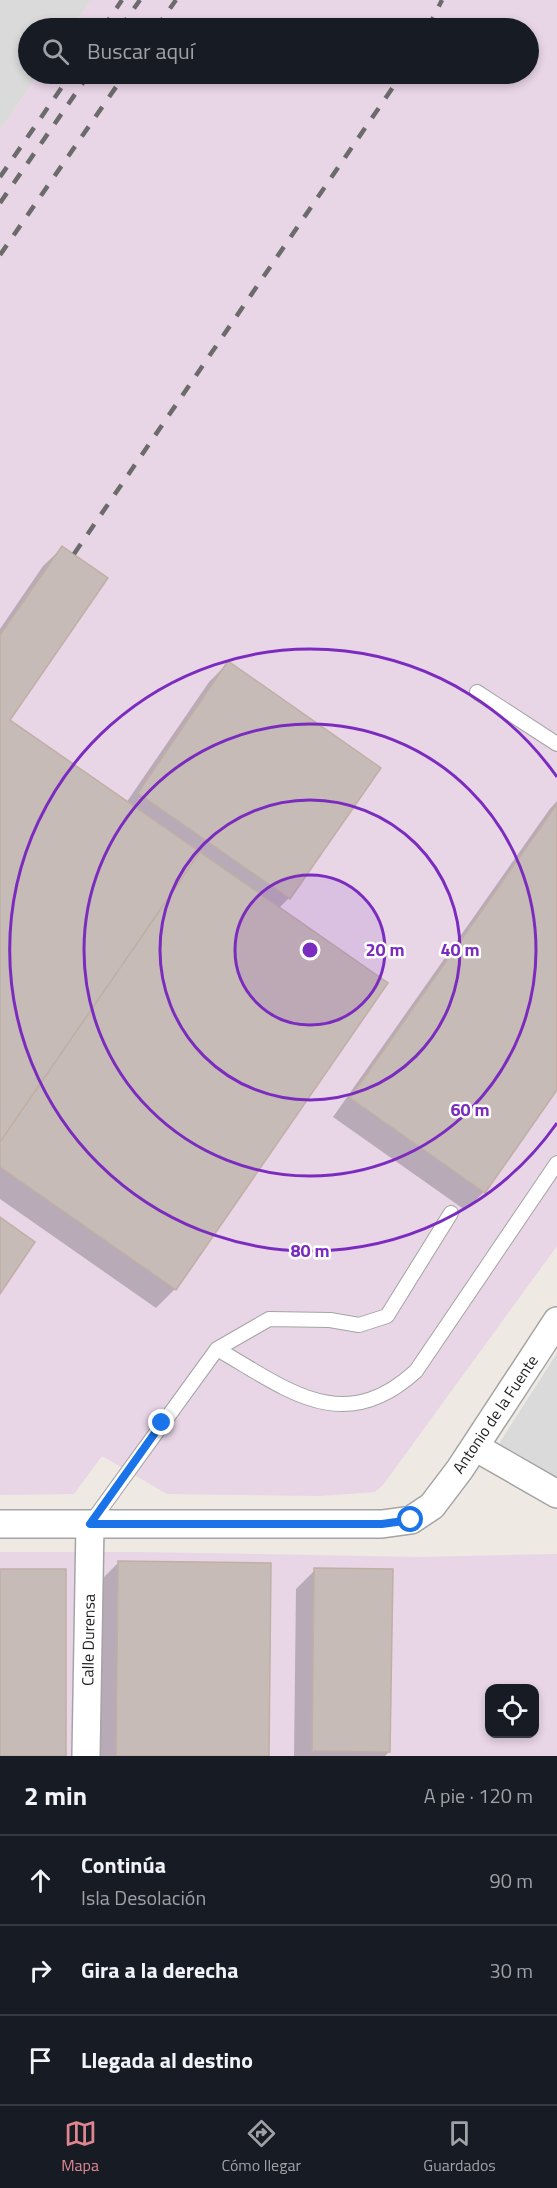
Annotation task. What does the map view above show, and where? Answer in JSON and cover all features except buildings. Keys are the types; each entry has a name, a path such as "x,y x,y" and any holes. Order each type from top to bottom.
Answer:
{"street":[{"name":"Antonio de la Fuente","path":"90,1524 382,1524 411,1520 432,1506 475,1447 556,1324"},
{"path":"475,1447 557,1494"},
{"path":"0,1524 90,1524"},
{"name":"Calle Durensa","path":"86,1756 90,1524"}],"lane":[{"path":"477,692 557,744"},
{"path":"217,1350 297,1395 315,1402 333,1405 353,1404 388,1394 416,1371 557,1163"},
{"path":"90,1524 217,1350 269,1319 330,1320 359,1325 387,1316 451,1213"}],"shaded area":[{"path":"0,0 91,0 78,18 18,18 18,84 32,84 0,130"},
{"path":"91,0 557,0 557,1246 383,1485 375,1492 321,1496 167,1494 102,1456 74,1494 0,1495 0,130 32,84 539,84 539,18 78,18"},
{"path":"557,1353 557,1481 502,1451 500,1442"},
{"path":"0,1552 418,1557 557,1554 557,1756 0,1756"}],"railway":[{"path":"110,18 122,0"},
{"path":"127,18 140,0"},
{"path":"163,18 176,0"},
{"path":"433,18 442,0"},
{"path":"0,177 64,84"},
{"path":"0,203 82,84"},
{"path":"0,255 118,84"},
{"path":"74,554 395,84"}],"route":[{"path":"162,1423 90,1524 382,1524 411,1520"}]}
